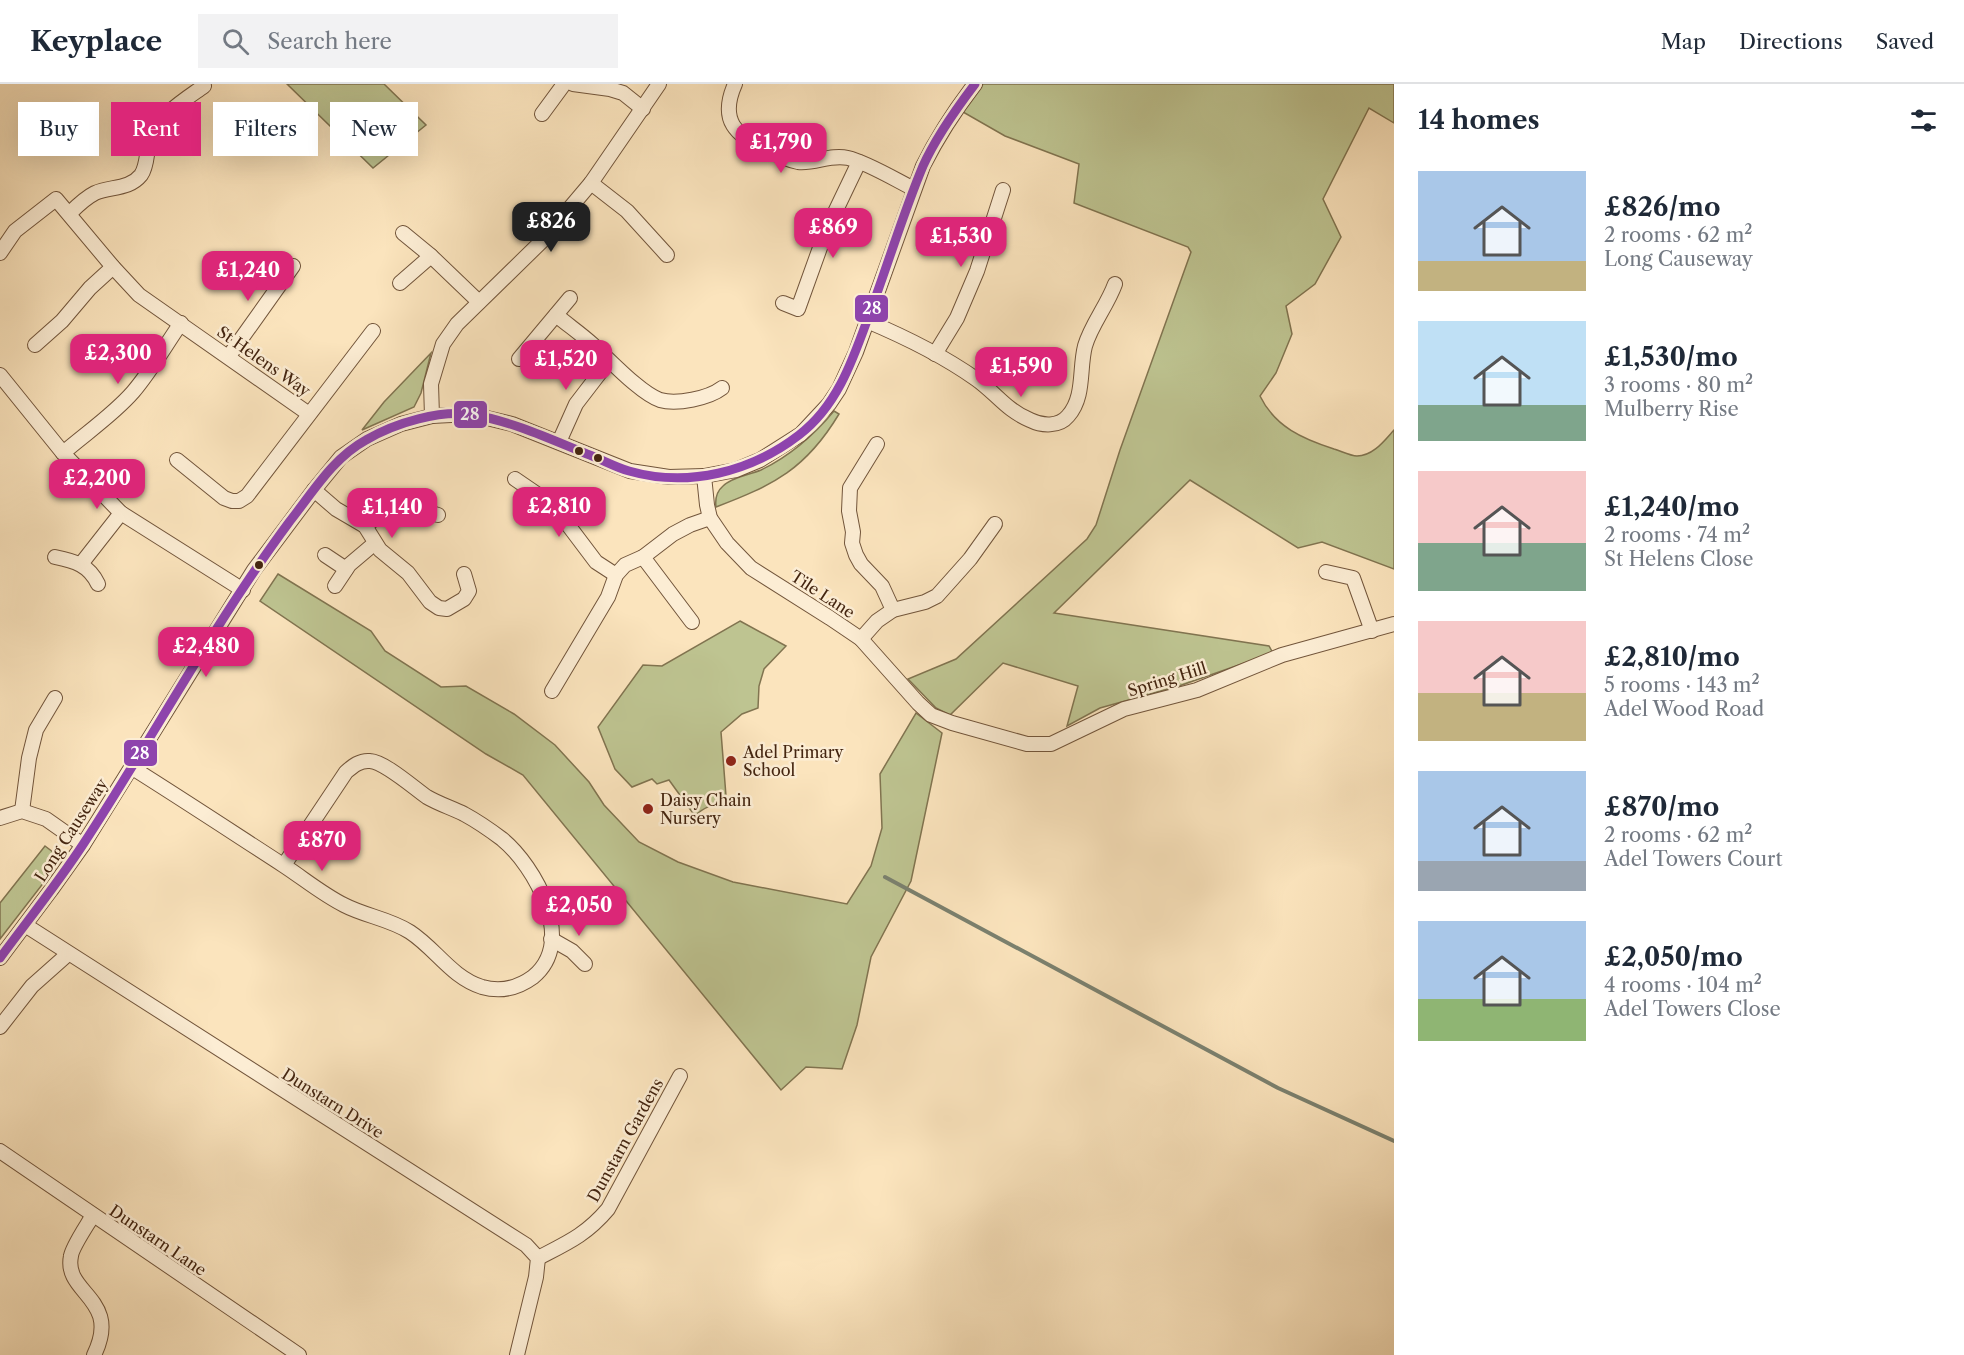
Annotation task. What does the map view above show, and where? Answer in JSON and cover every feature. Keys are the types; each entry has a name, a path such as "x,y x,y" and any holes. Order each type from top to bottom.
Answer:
{"street":[{"path":"542,114 564,84"},
{"path":"573,84 623,93 643,109"},
{"path":"432,416 431,384 443,344 457,324 542,241 591,183 659,84"},
{"path":"735,84 728,107 730,123 738,133 753,144 798,162 837,156 859,162 914,189"},
{"name":"Long Causeway","path":"0,958 82,845 254,570 341,457 368,439 401,424 432,416 470,414 512,424 630,471 669,477 704,476 736,470 760,460 801,434 829,404 839,389 867,321 914,189 936,140 975,84"},
{"path":"0,254 15,231 56,199 70,213 96,192 121,188 135,181 144,168 150,139 160,120 167,112 204,86"},
{"path":"783,303 798,309 826,231 859,162"},
{"path":"591,183 627,211 667,255"},
{"path":"935,354 957,318 977,271 1003,190"},
{"name":"St Helens Way","path":"70,213 113,267 140,295 309,414"},
{"path":"403,233 479,302"},
{"path":"400,283 431,256"},
{"path":"229,356 293,266"},
{"path":"35,345 62,321 90,288 113,267"},
{"path":"867,321 896,333 935,354 976,379 1014,412 1046,425 1059,423 1066,419 1074,409 1080,390 1082,359 1086,343 1115,284"},
{"path":"519,359 570,298"},
{"path":"556,315 593,345 609,362 660,400 673,402 707,397 722,388"},
{"path":"63,453 120,406 132,393 181,323"},
{"path":"177,460 224,498 239,501 247,496 373,331"},
{"path":"559,442 576,404 609,362"},
{"path":"0,375 63,453 121,513 243,590"},
{"path":"876,444 850,488 849,511 853,532 852,543 861,564 882,586 893,610"},
{"name":"Tile Lane","path":"704,476 710,518 727,543 752,568 861,639 930,715 952,723"},
{"path":"515,479 553,505 596,562 616,575"},
{"path":"314,490 336,510 366,526 375,543 388,558 408,573 423,595 439,608 447,609 464,599 469,591 464,574"},
{"path":"366,526 398,507 407,506 438,515"},
{"path":"81,564 121,513"},
{"path":"552,692 608,597 616,575 625,565 643,557 690,525 710,518"},
{"path":"861,639 877,621 893,610 925,602 937,596 970,560 995,524"},
{"path":"335,586 346,569 375,543"},
{"path":"325,555 346,569"},
{"path":"55,557 81,564 88,569 98,584"},
{"path":"643,557 692,622"},
{"path":"1326,572 1353,578 1372,631"},
{"name":"Spring Hill","path":"952,723 1027,744 1051,744 1124,709 1197,690 1282,655 1394,624"},
{"path":"22,811 29,758 36,730 55,698"},
{"path":"131,767 344,905 409,931 465,980 494,989 510,988 535,975 550,949 550,915 542,892 526,864 503,840 477,821 428,798 380,764 370,761 360,762 346,772 284,866"},
{"path":"0,818 22,811 46,819 82,845"},
{"name":"Dunstarn Drive","path":"25,925 526,1245 538,1258"},
{"path":"551,939 572,951 585,964"},
{"path":"0,1027 32,986 68,954"},
{"name":"Dunstarn Gardens","path":"538,1258 572,1241 594,1226 608,1209 680,1076"},
{"name":"Dunstarn Lane","path":"0,1151 298,1355"},
{"path":"93,1215 70,1256 73,1275 98,1308 100,1316 100,1343 94,1355"},
{"path":"517,1355 536,1277 538,1258"}],"green space":[{"path":"287,84 384,84 402,102 330,102 330,126 318,114 318,102 305,102"},
{"path":"983,84 1394,84 1394,123 1369,108 1323,199 1341,237 1315,284 1286,306 1292,334 1276,373 1260,396 1274,416 1291,430 1311,441 1351,455 1363,455 1373,451 1394,430 1394,569 1322,542 1298,548 1190,480 1054,613 1269,646 1273,653 1179,686 1100,708 1067,726 1078,686 1003,663 950,715 936,708 908,679 956,659 1087,539 1096,525 1120,450 1191,252 1188,247 1074,203 1079,164 1005,136 963,112"},
{"path":"418,117 426,125 418,131"},
{"path":"361,156 388,156 373,168"},
{"path":"431,353 421,393 414,407 362,430 384,402"},
{"path":"834,411 839,414 827,433 801,462 787,473 755,491 716,507 717,493 727,483 761,470 792,452 810,437"},
{"path":"278,574 371,631 385,651 441,687 466,686 514,714 555,745 589,782 604,805 639,842 678,862 733,882 847,904 871,866 882,828 880,774 916,713 942,733 911,881 871,957 857,1025 842,1069 806,1067 781,1090 523,775 486,754 260,601"},
{"path":"740,621 786,646 764,669 759,686 758,708 742,714 721,732 726,796 695,816 669,780 657,784 652,779 632,787 615,769 598,727 643,665 662,666"},
{"path":"45,846 62,859 0,939 0,903"}],"waterway":[{"path":"885,877 1278,1088 1394,1141"}],"transit line":[{"name":"28","path":"0,958 84,843 210,639 262,560 315,487 343,456 354,447 390,428 418,419 447,414 474,415 518,426 624,469 651,476 674,478 718,473 760,459 780,448 813,422 836,393 859,342 923,166 934,144 975,84"}],"place":[{"name":"Adel Primary School","path":"731,761"},
{"name":"Daisy Chain Nursery","path":"648,809"}]}
